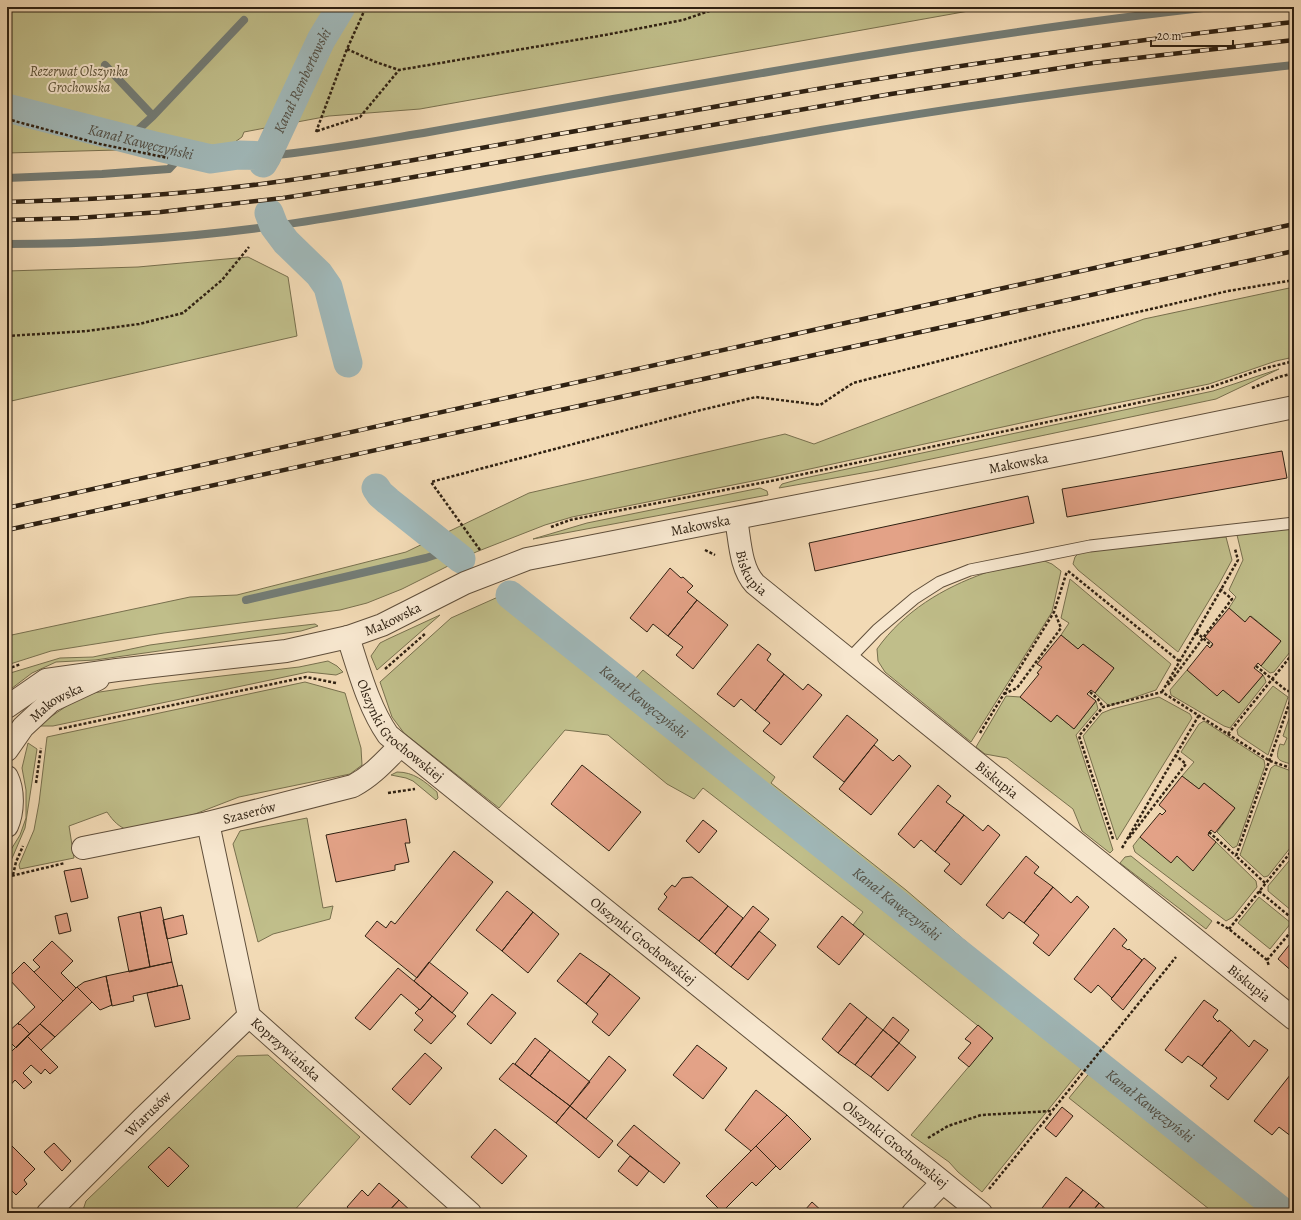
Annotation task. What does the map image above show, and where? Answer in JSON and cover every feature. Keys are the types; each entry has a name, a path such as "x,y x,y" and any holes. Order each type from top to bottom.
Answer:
{"street":[{"name":"Makowska","path":"7,707 46,680 117,670 286,651 348,637 382,625 465,583 527,559 736,519 1294,406"},
{"name":"Biskupia","path":"736,519 742,556 748,576 751,580 1294,1019"},
{"name":"Olszynki Grochowskiej","path":"348,637 379,722 388,735 400,746 981,1213"},
{"name":"Makowska","path":"7,750 23,727 52,700 117,670"},
{"name":"Szaserów","path":"83,848 208,824 353,786 366,780 400,746"},
{"path":"7,777 9,781 12,803 7,826"},
{"name":"Koprzywiańska","path":"208,824 249,1016 470,1213"},
{"name":"Wiarusów","path":"48,1213 249,1016"},
{"path":"913,1213 942,1182"}],"lane":[{"path":"849,659 877,630 915,598 940,582 970,570 1090,546 1294,523"}],"path":[{"path":"366,7 347,49 316,132 360,116 398,70"},
{"path":"347,49 373,62 398,70 683,20 721,7"},
{"path":"7,119 100,144 168,158"},
{"path":"7,336 87,332 139,324 183,313 222,280 249,247"},
{"path":"483,553 431,482 756,397 820,405 853,384 1057,331 1221,293 1294,280"},
{"path":"548,528 570,520 771,481 1205,388 1262,369 1294,361"},
{"path":"1162,692 1238,560 1230,530"},
{"path":"700,548 719,556"},
{"path":"967,754 1054,612 1067,570 1179,661"},
{"path":"1113,839 1079,736 1103,707 1162,692 1232,599 1220,589"},
{"path":"1004,694 1017,688 1061,628 1054,612"},
{"path":"382,672 428,631"},
{"path":"1196,632 1212,646"},
{"path":"1228,734 1294,652"},
{"path":"7,669 21,664"},
{"path":"1236,856 1294,691 1287,691 1256,666"},
{"path":"23,727 37,732 57,729 306,677 342,684"},
{"path":"1090,692 1098,699 1103,707"},
{"path":"1162,692 1270,761 1294,769"},
{"path":"1123,846 1199,715"},
{"path":"1120,850 1186,764 1175,755"},
{"path":"382,795 416,789"},
{"path":"1209,832 1264,883"},
{"path":"1229,929 1264,883 1294,848"},
{"path":"1259,891 1294,920"},
{"path":"1267,960 1294,928"},
{"path":"988,1190 1178,955"},
{"path":"928,1138 948,1126 981,1115 1052,1112"}],"green space":[{"name":"Rezerwat Olszynka Grochowska","path":"7,7 991,7 420,109 329,116 244,132 242,137 211,159 153,146 127,151 7,153"},
{"path":"248,257 288,277 297,336 7,402 7,271 138,267"},
{"path":"1294,287 1294,357 1276,361 1209,384 1053,416 773,477 572,517 545,525 476,552 402,589 367,603 340,610 164,633 51,651 7,665 7,636 190,597 237,595 406,552 529,493 785,434 814,444 1144,319"},
{"path":"1279,369 1216,399 879,470 779,488 782,484 800,479 1213,391"},
{"path":"760,488 767,491 768,495 533,539 587,523"},
{"path":"1294,528 1294,647 1274,672 1270,673 1261,666 1281,641 1251,616 1245,622 1229,608 1236,597 1229,590 1243,560 1237,535"},
{"path":"1226,537 1232,560 1178,652 1078,570 1073,564 1075,557 1080,552"},
{"path":"1042,560 1052,564 1061,571 1052,612 971,742 885,672 878,661 877,649 899,623 925,602 939,594 969,579 992,571"},
{"path":"1070,579 1171,664 1156,690 1109,706 1095,693 1114,668 1083,644 1078,649 1061,635 1069,623 1061,618"},
{"path":"522,590 634,680 643,670 775,777 771,783 906,890 992,964 1098,1048 982,1192 958,1172 949,1162 911,1135 993,1038 853,925 863,912 703,788 694,799 667,784 608,735 565,730 499,808 404,733 392,717 380,682 451,618 498,597"},
{"path":"440,615 377,670 371,656 380,643"},
{"path":"315,624 318,626 301,631 95,660 56,662 32,673 7,692 7,674 60,658 93,657 150,645"},
{"path":"328,661 337,666 343,672 336,675 308,672 53,726 40,726 71,703 93,693 153,684 299,667"},
{"path":"1187,670 1217,695 1223,690 1239,703 1263,675 1266,682 1230,728 1171,695 1170,690"},
{"path":"305,682 345,693 361,748 362,765 350,774 239,797 195,814 129,831 116,823 107,812 69,826 74,858 20,869 19,865 34,830 39,803 47,737"},
{"path":"1273,686 1288,697 1268,755 1238,735 1237,730"},
{"path":"1006,696 1020,697 1051,722 1057,715 1074,729 1096,701 1098,709 1076,735 1113,850 1110,853 1082,831 1073,809 1007,758 985,754 976,747"},
{"path":"1159,697 1190,714 1192,718 1117,840 1083,736 1102,713"},
{"path":"1294,704 1294,765 1281,761 1278,757 1278,750 1280,744 1284,745 1287,738 1283,736"},
{"path":"1204,721 1264,760 1265,766 1237,846 1233,848 1217,832 1235,808 1204,783 1199,789 1182,776 1194,762 1181,752 1199,724"},
{"path":"28,743 37,749 25,828 7,870 7,856 20,835 26,818 26,790 22,768"},
{"path":"1275,765 1294,772 1294,843 1268,876 1264,877 1240,855 1271,768"},
{"path":"397,772 414,775 437,792 438,798 436,800 413,781 391,775"},
{"path":"307,818 323,908 333,906 330,919 273,934 258,942 233,844 240,831"},
{"path":"1140,837 1171,862 1177,856 1193,870 1216,842 1256,881 1257,887 1233,917 1226,921 1135,852 1133,846"},
{"path":"1294,855 1294,908 1292,911 1268,891 1268,886"},
{"path":"1131,856 1212,921 1206,929 1120,863 1125,857"},
{"path":"1259,897 1291,923 1270,949 1238,923"},
{"path":"1105,1054 1294,1209 1294,1213 1210,1213 1208,1211 1209,1209 1069,1098"},
{"path":"268,1055 360,1137 292,1213 82,1213 86,1201 237,1056"}],"building":[{"path":"1282,451 1287,478 1067,517 1062,489"},
{"path":"1028,496 1034,523 815,571 809,543"},
{"path":"670,568 693,586 687,592 697,600 668,636 653,624 647,632 630,618"},
{"path":"697,600 728,625 693,669 676,655 683,647 668,636"},
{"path":"1229,608 1245,622 1250,616 1281,641 1261,666 1258,663 1254,668 1263,675 1239,703 1223,690 1217,696 1187,670 1207,645 1210,648 1213,644 1205,637"},
{"path":"1061,635 1078,649 1083,644 1114,668 1095,693 1091,690 1087,694 1096,701 1074,729 1057,715 1051,722 1020,697 1039,674 1037,673 1042,667 1037,664"},
{"path":"758,644 771,654 767,660 784,674 755,711 741,699 734,707 717,694"},
{"path":"784,674 803,690 808,684 822,695 781,745 763,731 770,723 755,711"},
{"path":"847,715 878,740 844,782 813,757"},
{"path":"874,745 893,761 899,755 911,766 871,815 839,789"},
{"path":"582,765 641,812 609,851 551,804"},
{"path":"1182,776 1199,789 1204,783 1235,808 1215,833 1211,830 1209,832 1208,835 1216,842 1193,871 1177,856 1171,863 1140,837 1160,813 1162,815 1166,811 1159,805"},
{"path":"938,785 951,796 946,802 964,815 935,852 921,840 914,848 898,834"},
{"path":"964,815 983,831 988,825 1000,835 961,885 944,871 950,864 935,852"},
{"path":"406,819 410,843 405,843 409,862 395,865 395,870 336,882 326,835"},
{"path":"703,820 717,831 699,853 686,841"},
{"path":"454,851 493,882 417,978 365,936 377,921 386,928 391,921 395,924"},
{"path":"1026,856 1039,867 1034,873 1053,887 1024,923 1009,912 1003,919 986,905"},
{"path":"81,868 88,898 71,902 64,871"},
{"path":"692,877 728,906 699,941 658,909 667,897 664,894 672,885 675,887 682,878"},
{"path":"1053,887 1071,903 1077,896 1089,907 1049,956 1033,943 1039,935 1024,923"},
{"path":"507,891 533,912 502,951 476,930"},
{"path":"728,906 743,918 715,954 699,941"},
{"path":"753,906 769,919 731,967 715,954"},
{"path":"161,907 172,962 150,967 140,912"},
{"path":"140,912 150,967 129,972 118,917"},
{"path":"533,912 559,934 528,973 502,951"},
{"path":"67,913 71,931 59,934 55,916"},
{"path":"183,915 187,934 167,939 163,920"},
{"path":"842,916 864,934 839,965 817,947"},
{"path":"1114,928 1127,940 1122,946 1128,950 1129,949 1142,960 1112,998 1098,985 1091,993 1074,979"},
{"path":"759,931 776,945 748,980 731,967"},
{"path":"1294,939 1294,973 1278,959"},
{"path":"52,941 73,961 61,973 76,988 63,1001 34,972 40,967 33,960"},
{"path":"580,953 610,974 586,1004 557,981"},
{"path":"1144,958 1156,968 1123,1010 1111,999"},
{"path":"24,962 63,1001 30,1034 18,1023 35,1007 8,978"},
{"path":"172,962 178,986 133,996 134,1001 112,1006 106,976"},
{"path":"429,962 468,993 452,1013 414,981"},
{"path":"398,968 432,996 420,1010 401,994 370,1030 355,1018"},
{"path":"610,974 640,998 609,1036 592,1022 598,1014 586,1004"},
{"path":"106,976 112,1005 100,1010 77,987 84,982"},
{"path":"182,985 190,1019 155,1027 147,993"},
{"path":"77,987 92,1002 55,1037 40,1024"},
{"path":"492,994 516,1013 491,1044 467,1024"},
{"path":"432,996 456,1016 431,1044 414,1030 423,1020 415,1013 419,1009 420,1010"},
{"path":"1204,1000 1218,1010 1213,1017 1231,1030 1202,1066 1188,1056 1182,1063 1165,1050"},
{"path":"850,1003 867,1017 838,1053 822,1039"},
{"path":"867,1017 883,1030 855,1065 838,1053"},
{"path":"893,1017 909,1030 899,1043 883,1030"},
{"path":"18,1023 30,1034 16,1048 7,1039 7,1033"},
{"path":"40,1024 55,1037 41,1050 27,1036"},
{"path":"978,1025 993,1038 969,1067 958,1058 971,1043 965,1039"},
{"path":"883,1030 899,1043 871,1077 855,1065"},
{"path":"1231,1030 1249,1047 1254,1040 1268,1050 1228,1100 1210,1086 1217,1078 1202,1066"},
{"path":"27,1036 58,1067 50,1074 45,1069 41,1074 31,1065 23,1073 32,1082 24,1089 15,1080 7,1089 7,1056"},
{"path":"535,1038 550,1050 530,1076 515,1064"},
{"path":"899,1043 916,1057 888,1091 871,1077"},
{"path":"697,1045 727,1068 703,1099 673,1075"},
{"path":"550,1050 590,1082 570,1106 530,1076"},
{"path":"425,1053 442,1068 410,1105 392,1089"},
{"path":"609,1056 626,1070 586,1119 570,1106"},
{"path":"513,1063 570,1106 556,1123 499,1079"},
{"path":"1294,1070 1294,1135 1292,1137 1279,1127 1272,1135 1254,1121"},
{"path":"756,1090 787,1115 751,1151 725,1130"},
{"path":"570,1106 613,1141 599,1158 556,1123"},
{"path":"1062,1107 1073,1116 1056,1137 1045,1128"},
{"path":"787,1115 811,1139 780,1170 756,1146"},
{"path":"634,1125 680,1163 664,1183 617,1145"},
{"path":"495,1129 527,1156 502,1184 471,1157"},
{"path":"7,1141 35,1169 24,1180 27,1184 16,1195 7,1186"},
{"path":"54,1143 71,1161 62,1171 44,1152"},
{"path":"756,1146 776,1166 756,1186 752,1182 722,1212 706,1196"},
{"path":"169,1147 189,1166 168,1187 148,1167"},
{"path":"630,1156 649,1171 637,1186 618,1171"},
{"path":"1066,1177 1083,1190 1065,1213 1040,1213 1039,1212"},
{"path":"379,1183 399,1200 387,1213 354,1213 347,1207 362,1190 368,1196"},
{"path":"1083,1190 1099,1203 1091,1213 1065,1213"},
{"path":"399,1200 413,1213 387,1213"},
{"path":"812,1202 824,1213 808,1213 805,1210"},
{"path":"1099,1203 1110,1213 1091,1213"}],"waterway":[{"name":"Kanał Rembertowski","path":"267,156 321,40 341,7"},
{"path":"267,156 429,132 912,48 1062,26 1212,7"},
{"path":"128,139 153,116 244,20"},
{"path":"105,65 153,116"},
{"path":"7,244 141,240 274,226 395,207 880,120 1057,94 1294,65"},
{"name":"Kanał Kawęczyński","path":"7,108 211,159 239,155 267,156 263,163"},
{"path":"7,178 102,174 169,169 179,158 206,166 230,165 239,155"},
{"name":"Kanał Kawęczyński","path":"269,213 274,226 286,242 319,274 328,287 348,363"},
{"name":"Kanał Kawęczyński","path":"376,488 388,501 461,559"},
{"path":"246,600 426,558 438,554 444,546"},
{"name":"Kanał Kawęczyński","path":"510,595 1284,1213"}],"railway":[{"path":"7,202 159,195 299,179 833,86 1063,51 1294,22"},
{"path":"7,220 78,218 161,212 283,198 385,182 891,94 1093,63 1294,40"},
{"path":"7,508 1294,224"},
{"path":"7,530 1294,251"}]}
